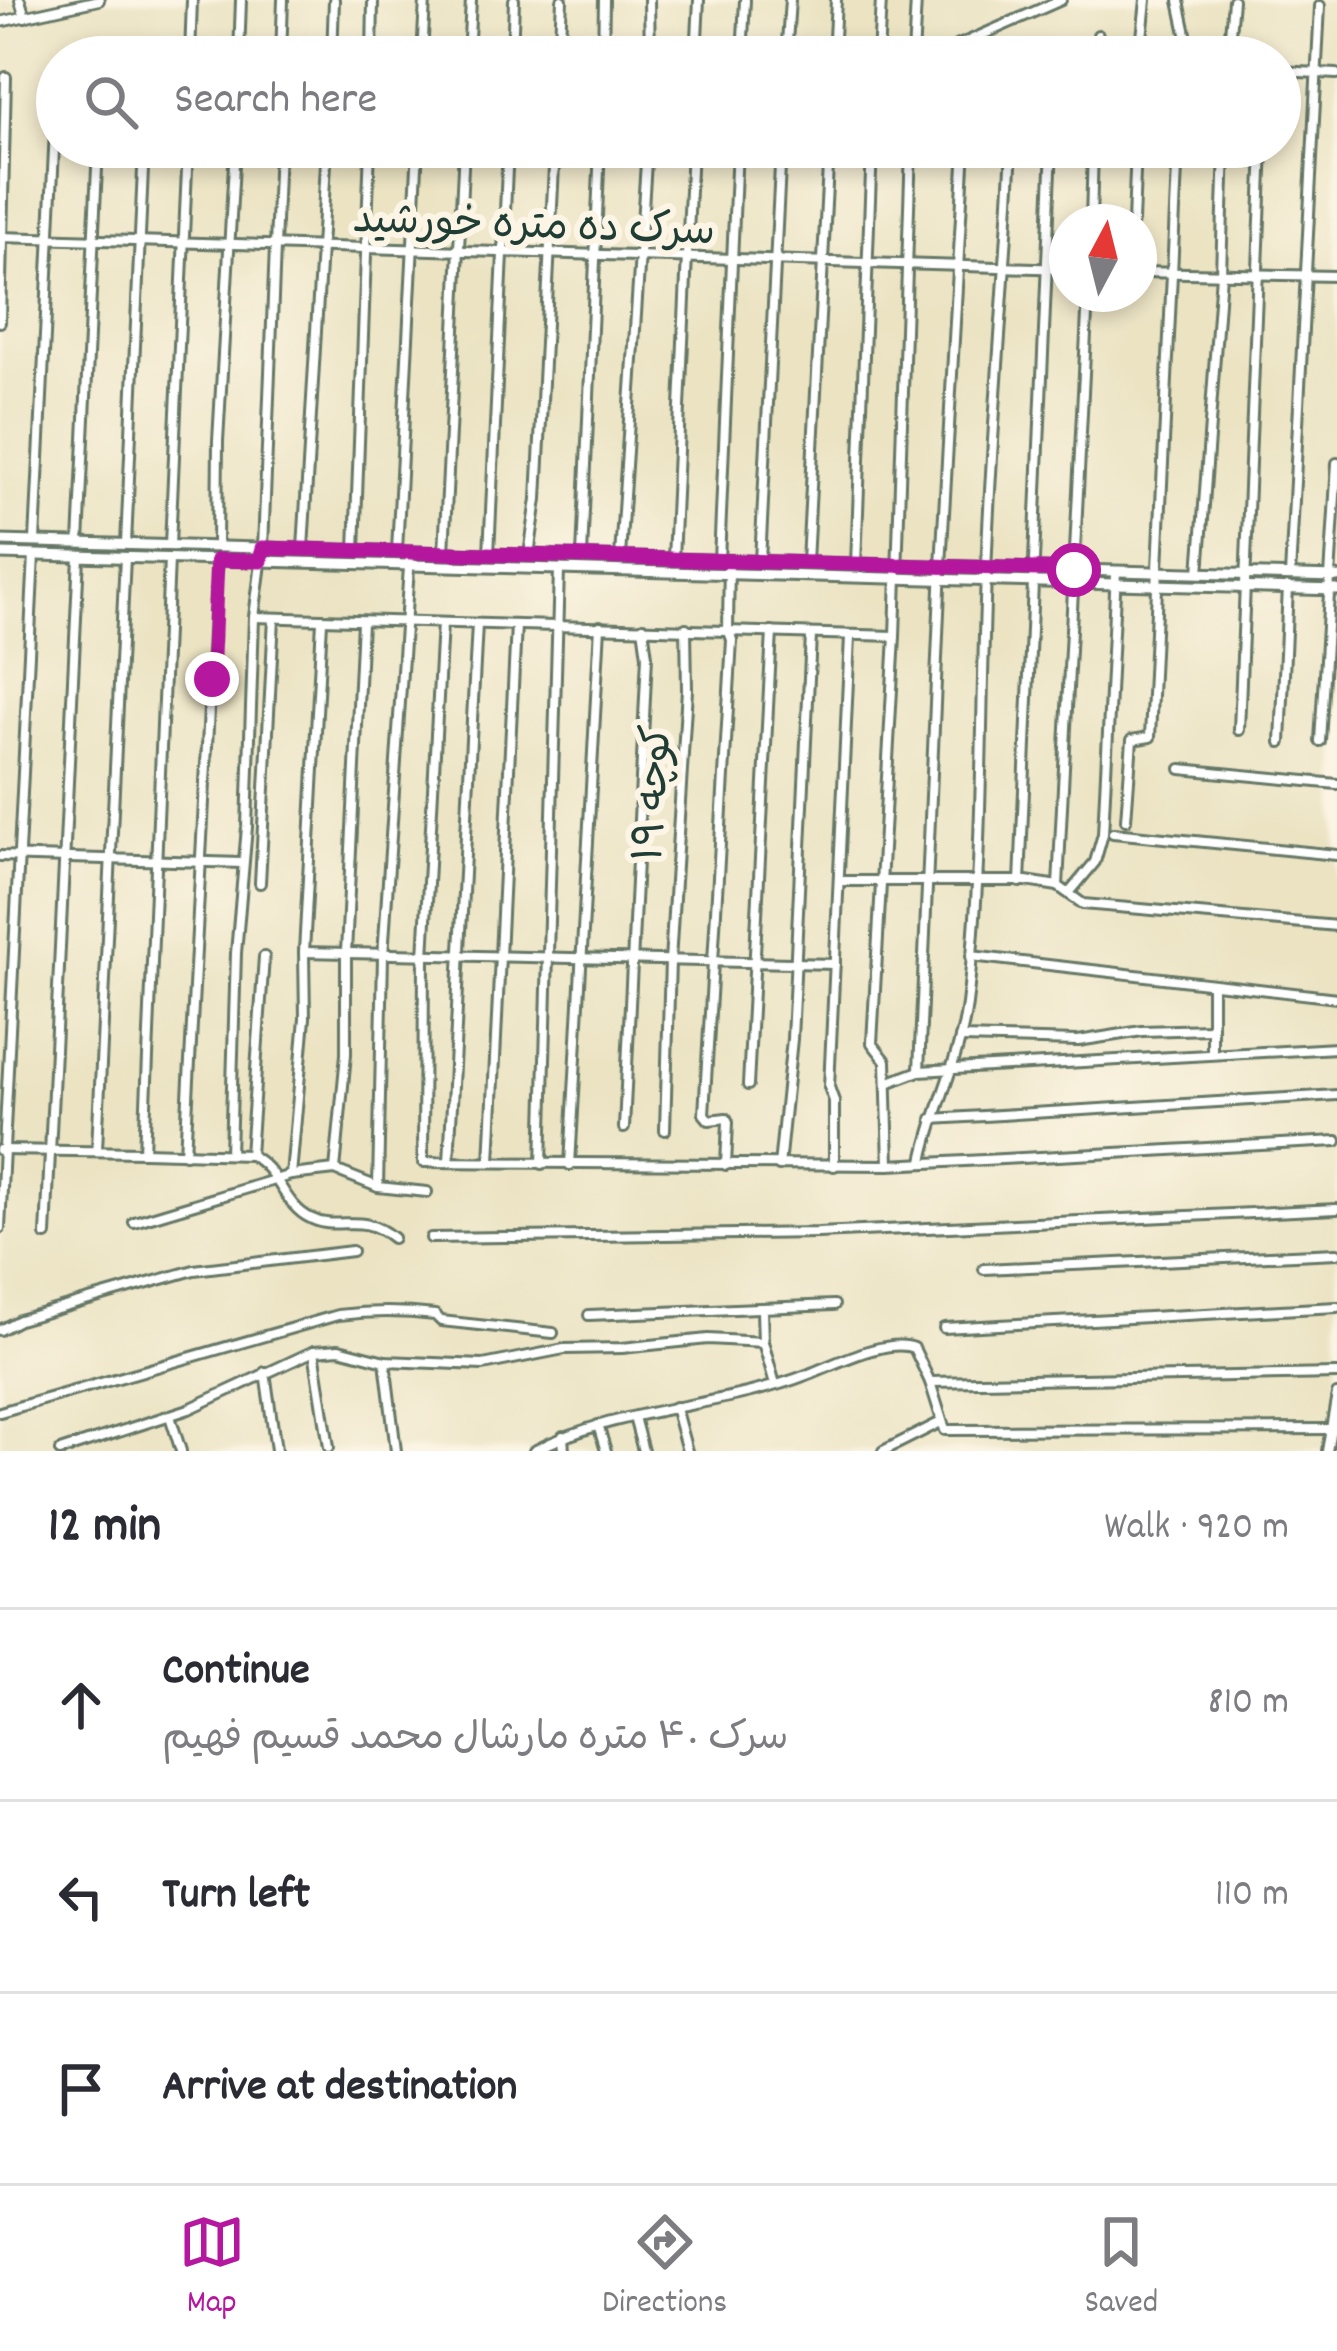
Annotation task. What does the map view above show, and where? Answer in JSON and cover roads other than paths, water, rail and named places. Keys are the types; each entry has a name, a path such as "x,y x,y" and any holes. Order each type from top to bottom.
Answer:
{"street":[{"path":"20,0 25,17"},
{"path":"0,22 99,0"},
{"path":"191,36 192,0"},
{"path":"240,36 242,0"},
{"path":"282,36 283,0"},
{"path":"333,36 334,0"},
{"path":"372,36 373,0"},
{"path":"423,36 425,0"},
{"path":"469,36 471,0"},
{"path":"513,36 514,0"},
{"path":"560,36 562,0"},
{"path":"603,36 604,0"},
{"path":"649,0 650,36"},
{"path":"697,36 699,0"},
{"path":"743,36 746,0"},
{"path":"787,36 790,0"},
{"path":"834,36 836,0"},
{"path":"879,36 881,0"},
{"path":"914,36 916,0"},
{"path":"980,36 1061,0"},
{"path":"1143,36 1147,0"},
{"path":"1230,36 1233,0"},
{"path":"1179,1 1186,36"},
{"path":"1281,742 1320,6"},
{"path":"1301,73 1337,74"},
{"path":"0,322 6,77"},
{"path":"34,542 52,168"},
{"path":"79,543 97,168"},
{"path":"125,544 143,168"},
{"path":"170,545 187,168"},
{"path":"217,546 218,441 234,168"},
{"path":"230,1154 236,953 254,616 262,548 279,168"},
{"path":"303,549 326,168"},
{"path":"355,550 370,168"},
{"path":"397,551 417,168"},
{"path":"444,553 463,168"},
{"path":"489,554 507,168"},
{"path":"529,555 537,499 554,168"},
{"path":"582,556 599,168"},
{"path":"620,557 645,168"},
{"path":"674,559 691,168"},
{"path":"726,1165 728,1122 726,1118 709,1120 704,1114 732,640 724,560 736,168"},
{"path":"760,561 780,168"},
{"path":"807,562 828,168"},
{"path":"856,564 871,168"},
{"path":"889,1165 886,1061 872,1043 895,636 910,168"},
{"path":"919,1072 964,168"},
{"path":"923,1161 960,1038 971,956 985,583 1011,168"},
{"path":"1020,882 1051,168"},
{"path":"1092,204 1093,168"},
{"path":"1133,204 1135,168"},
{"path":"1126,820 1132,740 1150,737 1177,168"},
{"path":"1199,573 1224,168"},
{"path":"1239,730 1262,168"},
{"name":"سرک ده متره خورشید","path":"2,237 1048,268"},
{"path":"1157,273 1337,276"},
{"path":"1058,886 1087,312"},
{"path":"1320,741 1334,590 1337,464"},
{"path":"0,541 1334,577"},
{"path":"378,1187 383,956 410,552"},
{"path":"0,554 1334,590"},
{"path":"0,1228 34,555"},
{"path":"46,1235 79,556"},
{"path":"97,1149 125,557"},
{"path":"144,1152 169,559"},
{"path":"185,1154 217,560"},
{"path":"542,1164 559,570"},
{"path":"1070,892 1095,862 1103,834 1116,571"},
{"path":"254,616 895,636"},
{"path":"260,883 274,618"},
{"path":"291,1175 305,1018 304,952 322,621"},
{"path":"335,1170 346,1054 346,953 362,622"},
{"path":"442,623 424,957 423,1162 889,1165 1337,1141"},
{"path":"449,1162 477,624"},
{"path":"490,1162 516,625"},
{"path":"570,1165 600,626"},
{"path":"624,1128 646,656 643,627"},
{"name":"کوچه ۱۹","path":"664,1130 687,690 686,628"},
{"path":"748,1085 772,632"},
{"path":"779,1166 792,1039 811,635"},
{"path":"834,1166 834,1101 829,1087 850,637"},
{"path":"1181,769 1337,784"},
{"path":"1112,833 1337,855"},
{"path":"0,856 243,862"},
{"path":"840,880 1020,882 1058,886 1083,904 1337,926"},
{"path":"304,952 835,964"},
{"path":"971,956 1337,998"},
{"path":"250,1155 264,957"},
{"path":"1211,984 1212,1054"},
{"path":"960,1038 1078,1041 1142,1031 1211,1029"},
{"path":"887,1084 919,1072 1337,1048"},
{"path":"932,1119 1337,1095"},
{"path":"3,1150 250,1155 266,1163 303,1215 317,1221 361,1221 380,1227 393,1238"},
{"path":"134,1222 291,1175 335,1170 378,1187 427,1192"},
{"path":"431,1238 795,1234 1337,1209"},
{"path":"0,1330 19,1320 194,1270 352,1251"},
{"path":"984,1269 1337,1253"},
{"path":"589,1315 834,1305"},
{"path":"944,1328 1337,1307"},
{"path":"762,1310 763,1342 775,1384"},
{"path":"0,1412 354,1313 429,1314 441,1321 553,1333"},
{"path":"60,1451 170,1416 314,1351 339,1349 385,1360 484,1365 563,1349 708,1339 763,1342"},
{"path":"534,1451 598,1425 775,1384 848,1357 904,1345 914,1348 946,1430 1334,1428"},
{"path":"314,1351 328,1447"},
{"path":"385,1360 396,1451"},
{"path":"265,1372 277,1450"},
{"path":"930,1382 1337,1374"},
{"path":"1327,1451 1337,1396"},
{"path":"675,1407 687,1451"},
{"path":"170,1416 181,1451"},
{"path":"634,1417 643,1451"},
{"path":"883,1451 941,1422"},
{"path":"598,1425 606,1451"},
{"path":"115,1435 120,1451"},
{"path":"563,1436 564,1451"}]}
